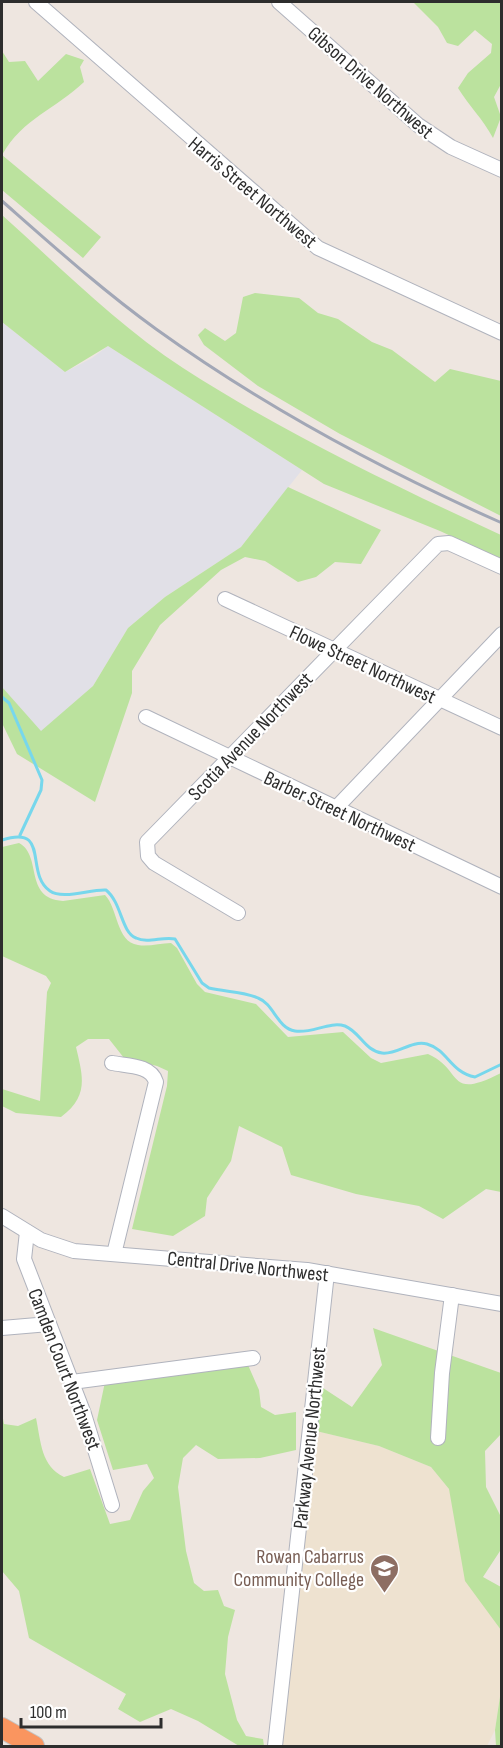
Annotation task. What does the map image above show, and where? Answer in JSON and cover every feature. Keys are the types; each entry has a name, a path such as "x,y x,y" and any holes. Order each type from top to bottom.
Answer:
{"highway":[{"path":"2,1728 34,1746"}],"street":[{"name":"Harris Street Northwest","path":"36,2 318,248 501,333"},
{"name":"Gibson Drive Northwest","path":"279,2 418,126 451,147 501,170"},
{"name":"Scotia Avenue Northwest","path":"238,913 154,864 147,850 147,842 438,544 449,543 501,567"},
{"name":"Flowe Street Northwest","path":"225,599 501,728"},
{"path":"336,808 501,634"},
{"name":"Barber Street Northwest","path":"146,717 229,759 501,887"},
{"path":"112,1063 148,1070 154,1074 156,1082 114,1254"},
{"name":"Central Drive Northwest","path":"2,1216 56,1247 327,1273 501,1304"},
{"name":"Camden Court Northwest","path":"27,1232 24,1259 72,1382 112,1506"},
{"name":"Parkway Avenue Northwest","path":"275,1746 327,1273"},
{"path":"438,1438 442,1373 452,1295"},
{"path":"2,1328 49,1324"},
{"path":"72,1382 253,1358"}],"shaded area":[{"path":"2,322 65,372 92,358 108,346 302,470 241,547 165,597 128,628 93,686 41,732 2,687"},
{"name":"Rowan Cabarrus Community College","path":"316,1431 379,1446 431,1467 449,1489 483,1604 501,1630 501,1690 495,1730 487,1746 279,1746"}],"green space":[{"path":"413,2 501,2 501,84 494,97 501,117 493,138 458,88 468,73 491,53 492,44 475,30 458,46 447,43 438,27"},
{"path":"2,51 9,62 25,61 38,81 66,54 84,60 80,67 84,82 30,123 10,142 2,155"},
{"path":"2,155 101,237 83,258 2,190"},
{"path":"2,215 112,314 183,368 300,436 501,535 501,559 440,531 324,484 108,346 65,372 2,322"},
{"path":"255,293 299,298 318,313 338,319 372,342 392,350 435,382 450,369 501,381 501,516 340,434 258,386 204,345 198,335 205,328 225,341 236,333 243,297"},
{"path":"288,487 381,530 361,564 335,562 316,577 298,582 265,561 245,557 221,570 160,625 132,671 132,693 95,802 17,754 2,723 2,687 41,731 93,686 128,628 165,597 241,547"},
{"path":"19,843 30,857 38,885 51,898 63,901 105,895 113,908 121,931 131,943 150,945 171,943 177,948 197,984 205,992 256,1004 288,1037 343,1032 371,1058 381,1063 428,1054 439,1061 463,1084 484,1081 501,1073 501,1192 486,1189 443,1219 419,1206 356,1194 291,1175 282,1147 239,1126 231,1161 207,1198 205,1216 173,1236 132,1229 167,1086 168,1071 124,1058 109,1039 88,1039 76,1047 82,1077 80,1094 70,1109 61,1117 16,1113 2,1106 2,1089 40,1101 47,992 51,983 46,976 2,956 2,847"},
{"path":"373,1328 501,1373 501,1434 485,1451 486,1487 501,1517 500,1551 483,1577 501,1587 501,1630 465,1581 449,1489 431,1467 379,1446 316,1431 323,1388 352,1407 382,1365"},
{"path":"248,1365 259,1390 261,1407 275,1415 296,1412 296,1450 260,1458 218,1459 196,1445 183,1458 178,1487 186,1551 194,1583 204,1591 218,1590 224,1606 235,1610 228,1637 225,1674 237,1720 246,1736 263,1739 264,1746 239,1746 198,1721 171,1709 140,1722 118,1709 126,1694 29,1638 19,1591 2,1571 2,1413 4,1424 18,1426 36,1418 43,1452 46,1460 56,1472 64,1477 90,1469 110,1524 130,1520 143,1491 154,1478 147,1464 113,1470 97,1420 105,1382"},
{"path":"501,1690 501,1746 496,1746 495,1730"}],"waterway":[{"path":"2,697 9,703 42,780 41,790 20,835"},
{"path":"2,840 17,837 27,839 32,844 38,873 42,883 50,891 55,894 69,894 106,890 115,902 131,935 141,940 175,939 202,983 209,988 258,998 268,1005 289,1029 308,1031 333,1025 345,1026 355,1032 371,1049 382,1053 393,1052 415,1044 427,1044 440,1051 460,1071 475,1077 502,1064"}],"railway":[{"path":"2,201 116,299 238,384 368,459 502,523"}],"place":[{"name":"Rowan Cabarrus Community College","path":"385,1594"}]}
